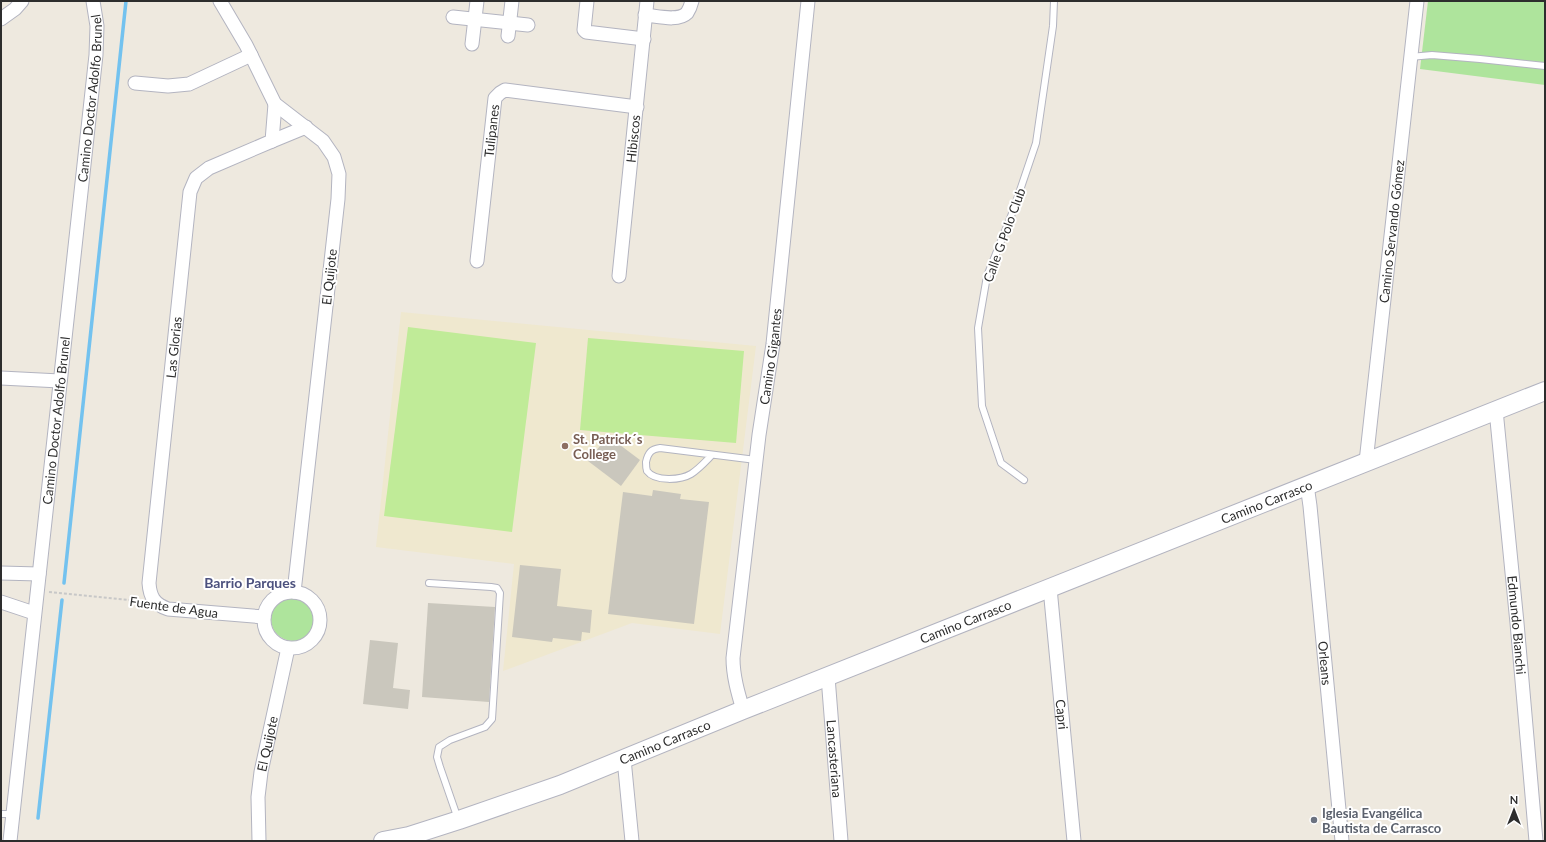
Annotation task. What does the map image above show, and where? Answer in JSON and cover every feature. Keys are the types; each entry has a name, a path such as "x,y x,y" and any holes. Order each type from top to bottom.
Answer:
{"main road":[{"name":"Camino Carrasco","path":"383,841 410,838 560,785 743,710 1545,390"}],"street":[{"path":"1,19 15,9 22,1"},
{"name":"Camino Doctor Adolfo Brunel","path":"10,841 6,814 37,591 96,55 97,26 93,1"},
{"name":"El Quijote","path":"220,1 251,55 275,104 323,141 334,157 339,174 338,199 294,592"},
{"path":"472,44 476,1"},
{"path":"509,30 512,1"},
{"path":"587,1 584,30 586,32 644,39"},
{"name":"Hibiscos","path":"619,276 644,39 646,1"},
{"path":"645,15 675,18 681,17 687,12 692,1"},
{"name":"Camino Gigantes","path":"743,710 736,686 733,670 733,658 756,460 773,344 808,1"},
{"name":"Camino Servando Gómez","path":"1366,462 1417,1"},
{"path":"453,17 474,20 509,30 528,25"},
{"path":"135,83 168,86 189,84 251,55"},
{"name":"Tulipanes","path":"477,261 495,98 500,93 505,90 637,107"},
{"path":"272,141 275,104"},
{"name":"Las Glorias","path":"154,601 150,592 149,583 190,192 196,178 209,168 306,127"},
{"path":"1,378 60,381"},
{"name":"Edmundo Bianchi","path":"1496,410 1536,841"},
{"name":"Orleans","path":"1307,485 1342,841"},
{"path":"1,573 39,574"},
{"name":"Capri","path":"1050,588 1074,841"},
{"path":"294,592 308,598 315,604 319,613 320,623 317,632 311,640 304,645 288,648 279,645 272,640 267,633 264,618 265,610 270,602 279,595 294,592"},
{"name":"Fuente de Agua","path":"154,601 160,606 168,609 264,618"},
{"path":"1,602 34,613"},
{"name":"El Quijote","path":"260,841 258,797 261,772 288,648"},
{"name":"Lancasteriana","path":"828,677 841,841"},
{"path":"624,759 632,841"}],"lane":[{"name":"Calle G Polo Club","path":"1024,480 1001,464 982,406 978,328 987,276 1013,211 1036,142 1053,26 1054,1"},
{"path":"1410,57 1432,55 1545,66"},
{"path":"712,455 693,473 685,477 674,479 658,478 647,471 647,456 654,449 660,448 756,460"},
{"path":"429,583 491,587 498,588 500,593 492,719 485,727 450,740 439,747 437,756 459,820"}],"path":[{"name":"Fuente de Agua","path":"37,591 137,601 154,601"}],"shaded area":[{"name":"St. Patrick´s College","path":"401,312 756,346 720,634 632,623 503,671 514,564 376,547"}],"green space":[{"path":"1428,1 1545,1 1545,85 1420,69"},
{"path":"408,327 536,343 512,532 384,516"},
{"path":"588,338 744,351 736,443 580,430"},
{"path":"293,597 305,601 311,607 315,619 311,631 305,637 293,641 281,637 275,631 271,619 275,607 281,601"}],"building":[{"path":"608,436 640,460 621,486 588,461"},
{"path":"653,490 681,494 680,499 709,502 694,624 608,614 623,492 652,496"},
{"path":"520,565 561,569 557,606 592,610 590,633 582,632 581,641 553,638 552,642 512,637"},
{"path":"428,603 495,607 489,702 422,697"},
{"path":"370,640 398,643 393,688 410,690 408,709 363,704"}],"waterway":[{"path":"64,583 126,1"},
{"path":"38,818 62,600"}],"place":[{"name":"St. Patrick´s College","path":"565,446"},
{"name":"Iglesia Evangélica Bautista de Carrasco","path":"1314,820"}],"district":[{"name":"Barrio Parques","path":"250,582"}]}
